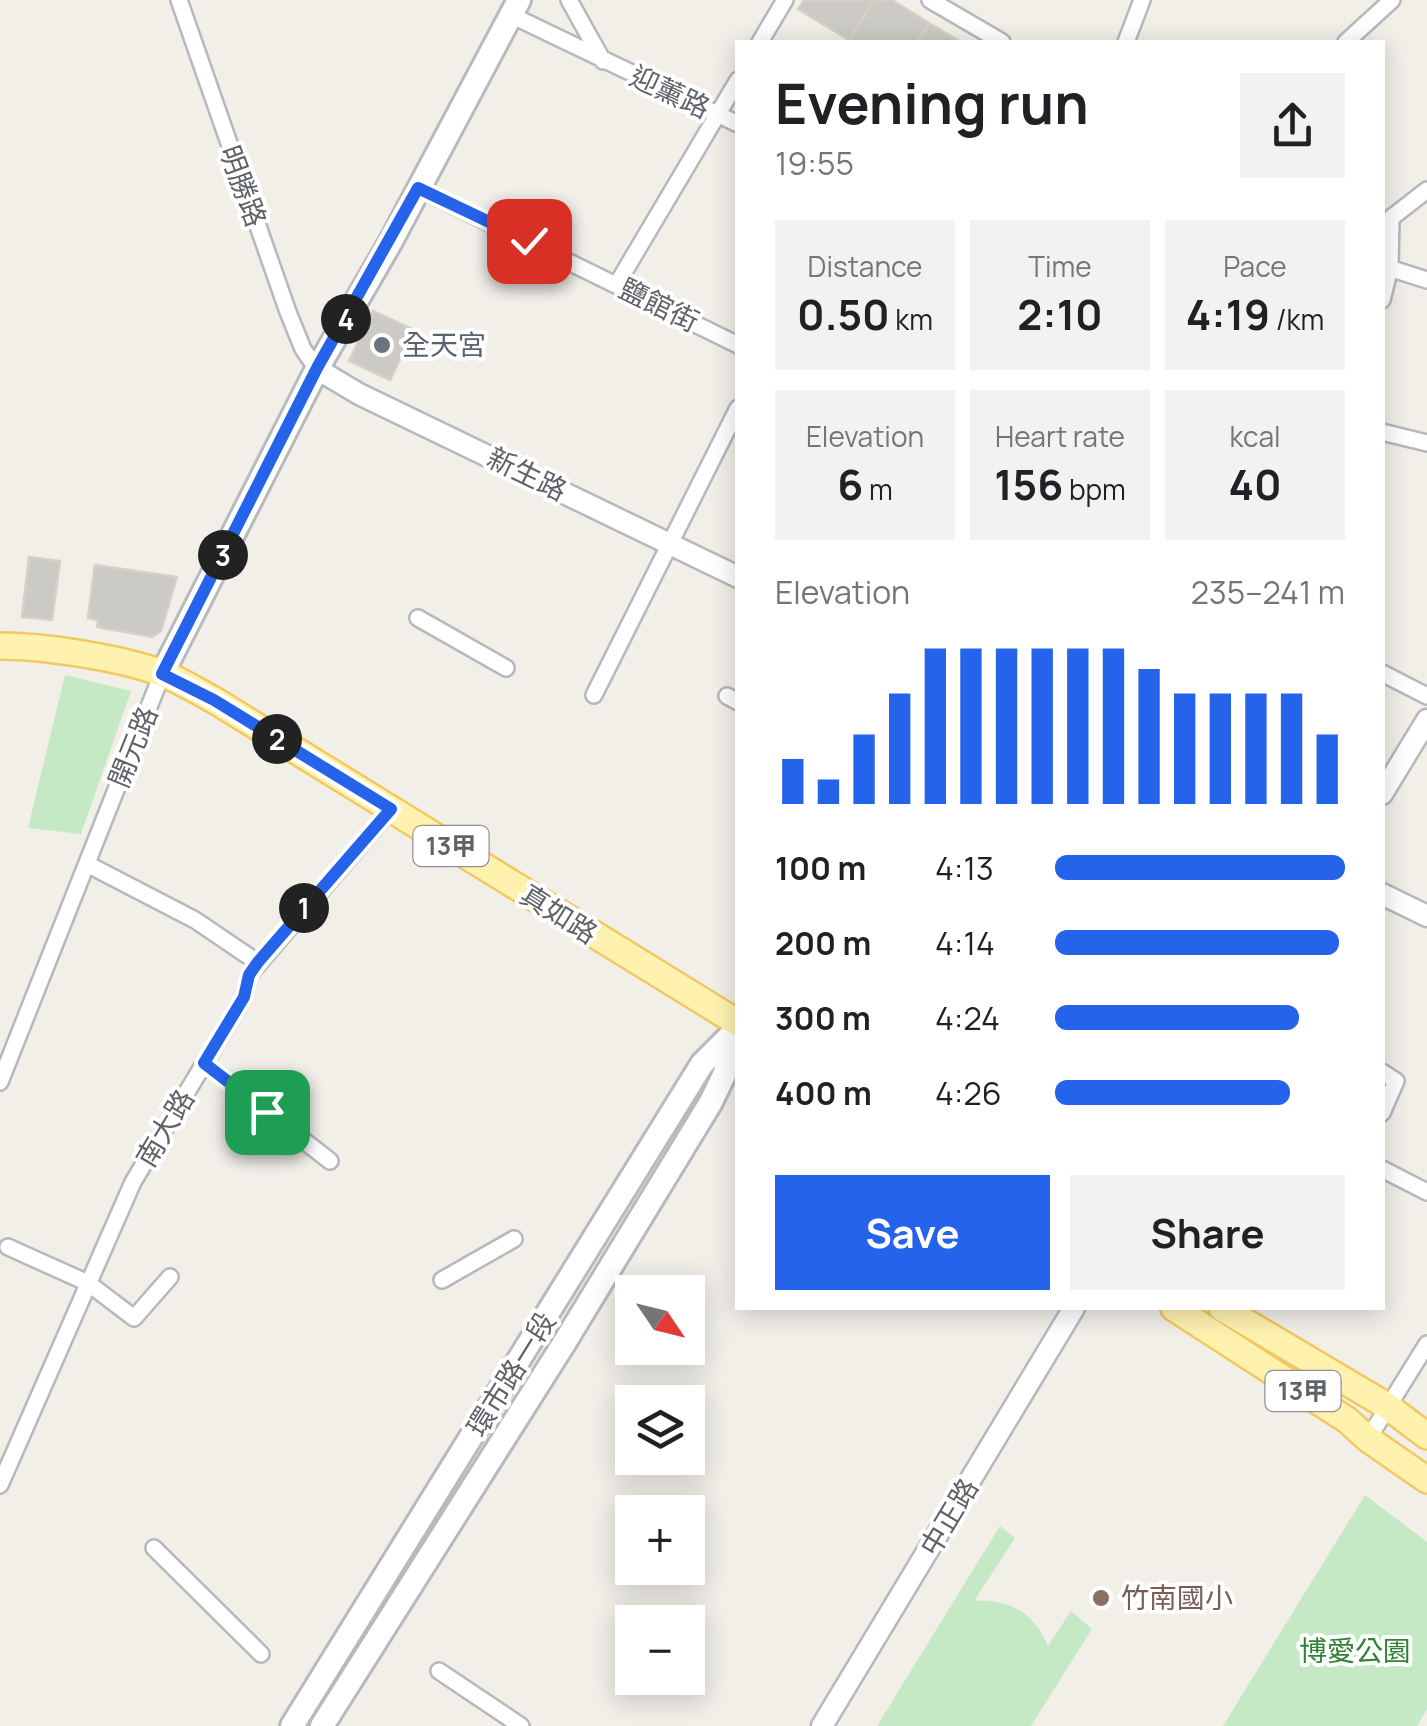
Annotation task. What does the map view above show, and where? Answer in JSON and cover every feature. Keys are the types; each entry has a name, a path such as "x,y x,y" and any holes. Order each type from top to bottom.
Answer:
{"main road":[{"name":"開元路","path":"162,674 317,368 515,8"},
{"name":"真如路","path":"0,646 118,662 162,674 214,700 735,1026"},
{"name":"環市路一段","path":"292,1726 702,1064 735,1031"},
{"name":"環市路一段","path":"322,1726 563,1345 710,1102 724,1075 735,1038"},
{"name":"13甲","path":"1177,1310 1347,1420 1427,1480"},
{"name":"13甲","path":"1231,1310 1257,1316 1427,1436"}],"street":[{"name":"明勝路","path":"179,0 288,312 303,349 317,368"},
{"path":"569,0 603,61"},
{"path":"761,40 785,0"},
{"path":"930,0 999,40"},
{"path":"1127,40 1142,0"},
{"path":"1348,40 1392,0"},
{"name":"迎薰路","path":"515,8 603,61 735,123"},
{"path":"616,284 735,85"},
{"name":"鹽館街","path":"418,188 735,344"},
{"path":"1427,190 1391,218 1386,267 1427,280"},
{"name":"新生路","path":"317,368 359,394 735,576"},
{"path":"594,696 735,414"},
{"path":"1385,433 1427,443"},
{"path":"418,618 506,668"},
{"name":"開元路","path":"0,1082 162,674"},
{"path":"1385,675 1427,696"},
{"path":"1385,789 1427,720"},
{"name":"南大路","path":"0,1485 132,1182 244,997 249,975 391,809"},
{"path":"87,864 195,920 258,962"},
{"path":"1385,895 1427,916"},
{"path":"204,1063 330,1161"},
{"path":"1385,1074 1396,1082 1385,1106"},
{"path":"1385,1171 1427,1192"},
{"path":"442,1280 514,1239"},
{"path":"8,1247 88,1283 134,1318 170,1276"},
{"name":"中正路","path":"822,1726 1073,1310"},
{"path":"1368,1438 1427,1344"},
{"path":"154,1548 261,1654"},
{"path":"439,1671 521,1726"}],"green space":[{"path":"65,675 131,691 81,834 28,828"},
{"name":"博愛公園","path":"1365,1495 1427,1542 1427,1709 1417,1726 1223,1726"},
{"path":"1000,1526 1015,1538 974,1601 998,1602 1019,1610 1028,1616 1048,1646 1071,1611 1092,1629 1031,1726 877,1726"}],"building":[{"path":"804,0 874,0 849,40 798,9"},
{"path":"874,0 892,0 929,23 918,40 849,40"},
{"path":"929,23 958,40 918,40"},
{"name":"全天宮","path":"373,311 414,330 390,380 349,361"},
{"path":"29,557 60,561 52,620 22,617"},
{"path":"95,565 177,577 161,631 152,637 97,627 98,620 88,618"}],"place":[{"name":"全天宮","path":"382,345"},
{"name":"竹南國小","path":"1101,1598"}],"route":[{"path":"267,1112 204,1063 244,997 249,975 258,962 391,809 214,700 162,674 317,368 418,188 529,241"}]}
